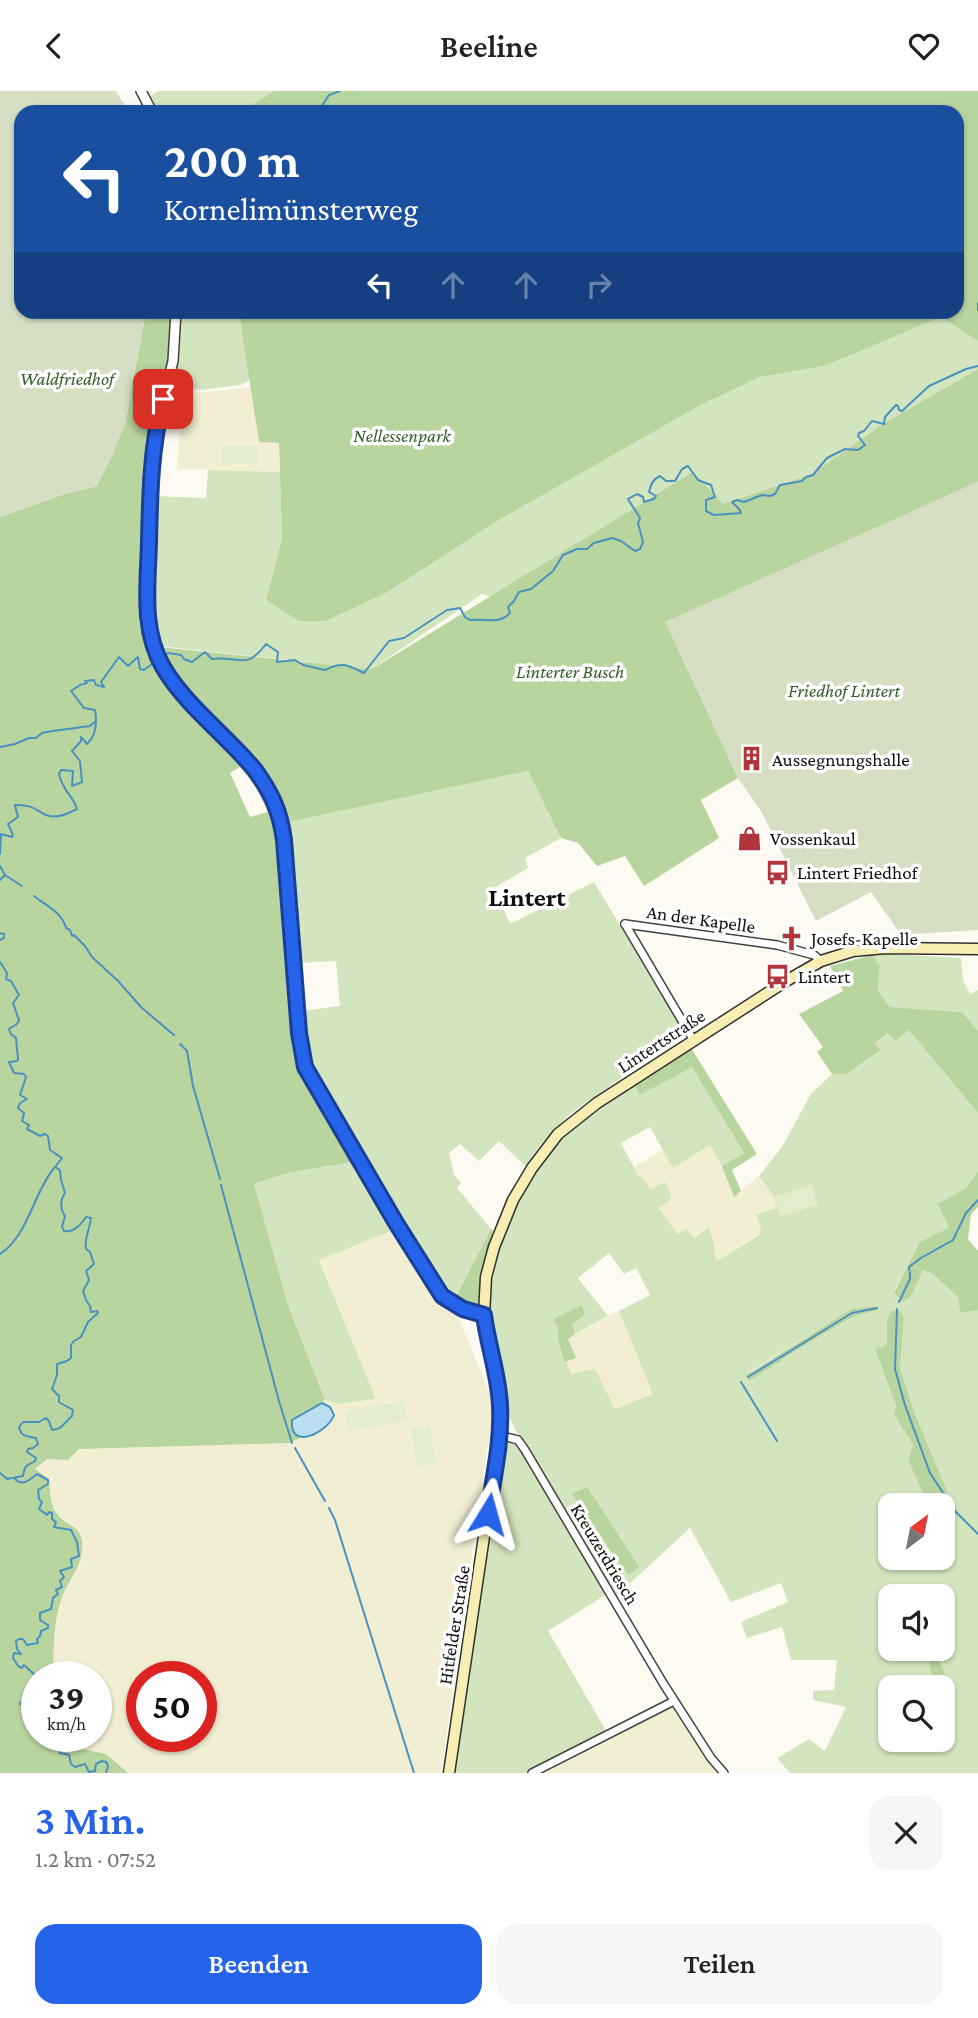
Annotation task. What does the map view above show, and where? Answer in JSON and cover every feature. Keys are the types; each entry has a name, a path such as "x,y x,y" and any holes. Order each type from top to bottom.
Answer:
{"main road":[{"name":"Lintertstraße","path":"484,1315 486,1277 494,1247 513,1200 558,1134 597,1103 821,961 853,951 885,948 978,949"},
{"name":"Hitfelder Straße","path":"449,1773 499,1435 499,1395 484,1315"}],"street":[{"path":"176,319 173,361 152,453 148,600 150,630 155,647 163,667 182,693 255,770 279,812 284,840 299,1033 305,1067 393,1219 442,1296 463,1309 484,1315"},
{"name":"An der Kapelle","path":"694,1041 625,924 777,946 814,955 821,961"},
{"name":"Kreuzerdriesch","path":"499,1435 518,1440 525,1450 674,1701 711,1758 724,1773"},
{"path":"532,1773 674,1701"}],"shaded area":[{"path":"252,387 258,442 279,443 279,472 177,469 179,437 196,393"},
{"path":"710,1145 734,1196 759,1176 773,1195 776,1208 761,1227 759,1234 716,1262 714,1244 707,1227 693,1238 678,1236 659,1207 664,1182 650,1190 634,1167 663,1150 673,1168"},
{"path":"396,1229 439,1299 457,1314 491,1396 493,1421 441,1773 128,1773 106,1754 97,1752 112,1752 112,1661 54,1661 59,1603 82,1560 73,1525 58,1515 51,1499 49,1479 35,1470 47,1459 68,1460 79,1449 290,1443 322,1429 330,1407 322,1403 325,1400 338,1404 376,1399 319,1259"},
{"path":"619,1311 653,1394 615,1409 595,1370 571,1374 565,1362 576,1358 568,1338"},
{"path":"674,1706 721,1773 540,1773 609,1736"}],"green space":[{"name":"Waldfriedhof","path":"0,91 116,91 125,105 14,105 14,319 145,319 125,424 97,486 67,493 0,517"},
{"path":"158,91 274,91 252,105 153,105 149,97"},
{"name":"Nellessenpark","path":"274,91 978,91 978,341 944,319 964,319 964,105 252,105"},
{"name":"Linterter Busch","path":"145,319 173,319 168,370 153,429 145,610 145,629 150,646 372,669 693,472 723,504 812,474 884,423 978,369 978,482 666,622 738,778 701,800 719,838 644,886 625,856 597,866 578,843 561,838 528,771 280,824 299,1053 357,1161 288,1173 254,1184 289,1308 325,1400 292,1420 296,1434 302,1437 290,1443 79,1449 68,1460 47,1459 35,1469 49,1479 53,1507 61,1518 79,1532 82,1551 59,1607 54,1661 21,1661 21,1752 97,1752 106,1754 128,1773 0,1773 0,517 67,493 97,486 125,424","holes":["240,767 256,787 268,812 250,817 230,773"]},
{"path":"180,319 240,319 251,379 241,385 201,390 195,389 177,375"},
{"name":"Nellessenpark","path":"240,319 936,319 825,366 760,377 699,406 499,520 386,593 326,621 299,621 266,600 282,538 279,443 259,442"},
{"path":"936,319 944,319 978,341 978,369 884,423 812,474 723,504 504,601 482,594 372,669 158,646 151,591 155,496 206,498 208,470 280,472 282,538 266,600 326,621 386,593 499,520 699,406 760,377 825,366"},
{"path":"221,446 257,446 258,464 221,464"},
{"name":"Friedhof Lintert","path":"978,482 978,930 901,935 871,892 816,921 761,811 738,778 665,622"},
{"path":"528,771 561,838 525,858 528,868 494,888 510,924 594,882 685,1033 570,1114 541,1144 525,1166 499,1141 479,1161 460,1144 449,1153 454,1175 461,1183 457,1188 491,1229 455,1299 445,1293 408,1236 311,1072 305,1051 302,1011 340,1006 336,961 298,963 285,823"},
{"path":"872,955 961,958 963,981 970,994 978,990 978,1031 962,1012 890,1007 878,991 880,965"},
{"path":"872,955 880,965 878,991 890,1007 962,1012 978,1031 978,1113 909,1030 895,1041 888,1033 875,1043 881,1050 846,1074 832,1074 817,1052 823,1047 799,1014 843,991 830,966"},
{"path":"908,1029 978,1113 978,1171 966,1188 939,1204 949,1229 920,1242 894,1292 923,1270 933,1274 958,1297 960,1313 978,1310 978,1773 790,1773 777,1758 809,1739 825,1751 846,1707 813,1700 813,1691 834,1690 837,1660 791,1660 782,1627 747,1638 741,1622 788,1602 781,1583 731,1602 690,1528 615,1597 519,1437 508,1414 489,1314 490,1287 505,1228 534,1174 570,1129 635,1086 640,1095 692,1066 744,1153 722,1166 710,1145 673,1168 650,1127 621,1143 639,1177 642,1176 650,1189 665,1182 672,1198 659,1208 678,1235 686,1229 694,1238 708,1227 716,1261 759,1235 761,1227 756,1215 776,1208 773,1195 759,1176 782,1147 811,1094 832,1074 846,1074 881,1050 875,1043 889,1033","holes":["609,1253 624,1274 636,1268 650,1295 619,1311 653,1394 615,1409 595,1369 571,1374 558,1340 558,1328 571,1324 575,1334 608,1316 578,1278","851,1309 879,1310 855,1316 785,1359 746,1374","904,1318 900,1368 915,1414 948,1493 956,1493 956,1570 878,1570 878,1493 923,1493 908,1460 913,1445 894,1415 896,1406 875,1351 887,1344","878,1584 955,1584 955,1661 930,1661 941,1675 955,1675 955,1752 878,1752 878,1675 932,1675 929,1661 878,1661"]},
{"path":"691,1048 757,1154 732,1170 741,1191 734,1197 722,1166 744,1153 692,1067 640,1095 635,1086"},
{"path":"357,1161 396,1229 319,1260 376,1399 338,1404 325,1400 289,1308 254,1184 288,1173"},
{"path":"978,1171 978,1207 971,1214 968,1239 978,1251 978,1310 960,1313 958,1297 933,1274 923,1270 910,1298 903,1301 894,1293 920,1242 949,1228 938,1204 966,1188"},
{"path":"812,1185 818,1205 780,1216 774,1197"},
{"path":"491,1229 493,1230 479,1304 466,1305 455,1299"},
{"path":"582,1305 585,1315 572,1324 575,1334 568,1339 576,1358 565,1362 554,1319"},
{"path":"878,1306 879,1310 855,1316 749,1381 746,1375 851,1309"},
{"path":"899,1310 904,1318 900,1368 915,1414 948,1493 923,1493 908,1460 913,1445 894,1415 896,1406 875,1350 887,1344 887,1320 892,1311"},
{"path":"403,1401 407,1420 349,1431 345,1411"},
{"path":"430,1425 436,1464 417,1466 411,1428"},
{"path":"513,1441 518,1445 607,1594 548,1631 607,1732 525,1773 454,1773 501,1456 504,1444"},
{"path":"587,1487 639,1567 628,1575 572,1494"},
{"path":"929,1661 939,1661 945,1675 932,1675"}],"water":[{"path":"322,1403 330,1407 334,1415 330,1421 310,1436 296,1435 292,1420"}],"waterway":[{"path":"323,105 329,95 340,91"},
{"path":"978,303 978,310"},
{"path":"164,656 168,653 181,655 192,662 205,652 212,659 241,661 252,658 266,644 278,652 277,662 295,660 303,665 325,670 345,665 364,673 389,641 404,638 447,610 460,608 470,620 497,620 506,617 510,613 508,607 519,592 531,589 553,571 563,555 577,549 587,549 594,543 612,538 635,551 640,549 643,542 638,523 640,518 628,499 637,494 643,497 644,502 654,499 656,496 649,492 653,482 660,476 666,481 675,481 682,469 688,466 698,480 711,485 715,497 706,500 706,511 714,515 741,513 732,502 744,502 762,495 770,496 775,494 780,485 802,481 813,475 827,458 845,449 858,450 865,445 858,436 859,433 872,421 884,424 885,417 896,405 902,411 929,386 978,366"},
{"path":"0,854 1,834 13,835 8,824 18,817 15,805 25,805 56,817 77,809 59,774 61,770 73,771 72,786 82,782 80,761 72,751 81,741 81,737 87,744 96,728 96,719 95,710 84,708 71,691 87,683 85,681 94,680 96,685 104,687 101,682 119,657 128,666 138,657 140,669 144,670 156,661"},
{"path":"0,747 36,738 42,733 90,726 95,722"},
{"path":"0,866 5,875 0,880"},
{"path":"5,875 22,886"},
{"path":"34,896 57,913 72,936 85,946 92,957 142,1008 174,1035"},
{"path":"0,933 4,934 4,938 0,940"},
{"path":"0,962 7,973 6,979 11,981 19,995 13,1003 19,1020 9,1029 16,1038 18,1059 9,1062 14,1073 24,1074 26,1077 20,1095 27,1099 20,1103 18,1108 24,1113 22,1121 29,1125 27,1129 40,1136 48,1136 50,1150 62,1158 55,1167 60,1170 65,1193 61,1205 65,1216 62,1227 64,1231 74,1229 86,1217 91,1218 86,1249 90,1252 94,1264 86,1271 89,1280 83,1291 91,1312 98,1313 88,1322 81,1337 71,1345 71,1358 57,1364 57,1375 52,1389 59,1396 59,1402 73,1410 72,1416 60,1428 52,1430 46,1418 39,1422 23,1422 19,1427 21,1433 36,1438 38,1444 27,1452 36,1458 35,1461 26,1466 23,1476 7,1479 0,1473"},
{"path":"180,1044 187,1051 193,1086 220,1179"},
{"path":"0,1254 24,1226 54,1168"},
{"path":"221,1185 292,1443"},
{"path":"909,1270 909,1267 921,1258 953,1240 966,1213 978,1200"},
{"path":"899,1302 910,1279 910,1272"},
{"path":"748,1377 852,1313 877,1308"},
{"path":"897,1309 895,1369 905,1405 930,1473 955,1511 978,1534"},
{"path":"741,1382 777,1441"},
{"path":"295,1448 325,1501"},
{"path":"15,1479 24,1482 37,1474 48,1480 48,1484 38,1490 42,1502 39,1509 47,1515 52,1513 52,1519 56,1522 54,1527 71,1530 77,1542 79,1556 71,1559 72,1567 60,1571 64,1577 60,1581 62,1587 56,1590 58,1594 53,1598 51,1609 40,1613 40,1620 48,1625 48,1628 41,1631 38,1643 27,1645 23,1639 16,1641 21,1654 14,1653 13,1658 21,1668"},
{"path":"329,1508 414,1773"},
{"path":"60,1752 69,1755 71,1764 75,1767 85,1764 89,1772 95,1771 96,1764 106,1762 106,1773"}],"place":[{"name":"Aussegnungshalle","path":"752,759"},
{"name":"Vossenkaul","path":"750,838"},
{"name":"Lintert Friedhof","path":"777,872"},
{"name":"Josefs-Kapelle","path":"791,938"},
{"name":"Lintert","path":"778,976"}],"district":[{"name":"Lintert","path":"527,897"}],"route":[{"path":"163,399 154,439 151,478 148,620 152,639 170,678 255,770 279,812 284,840 299,1033 305,1067 442,1296 463,1309 484,1315 499,1395 500,1415 488,1514"}]}
